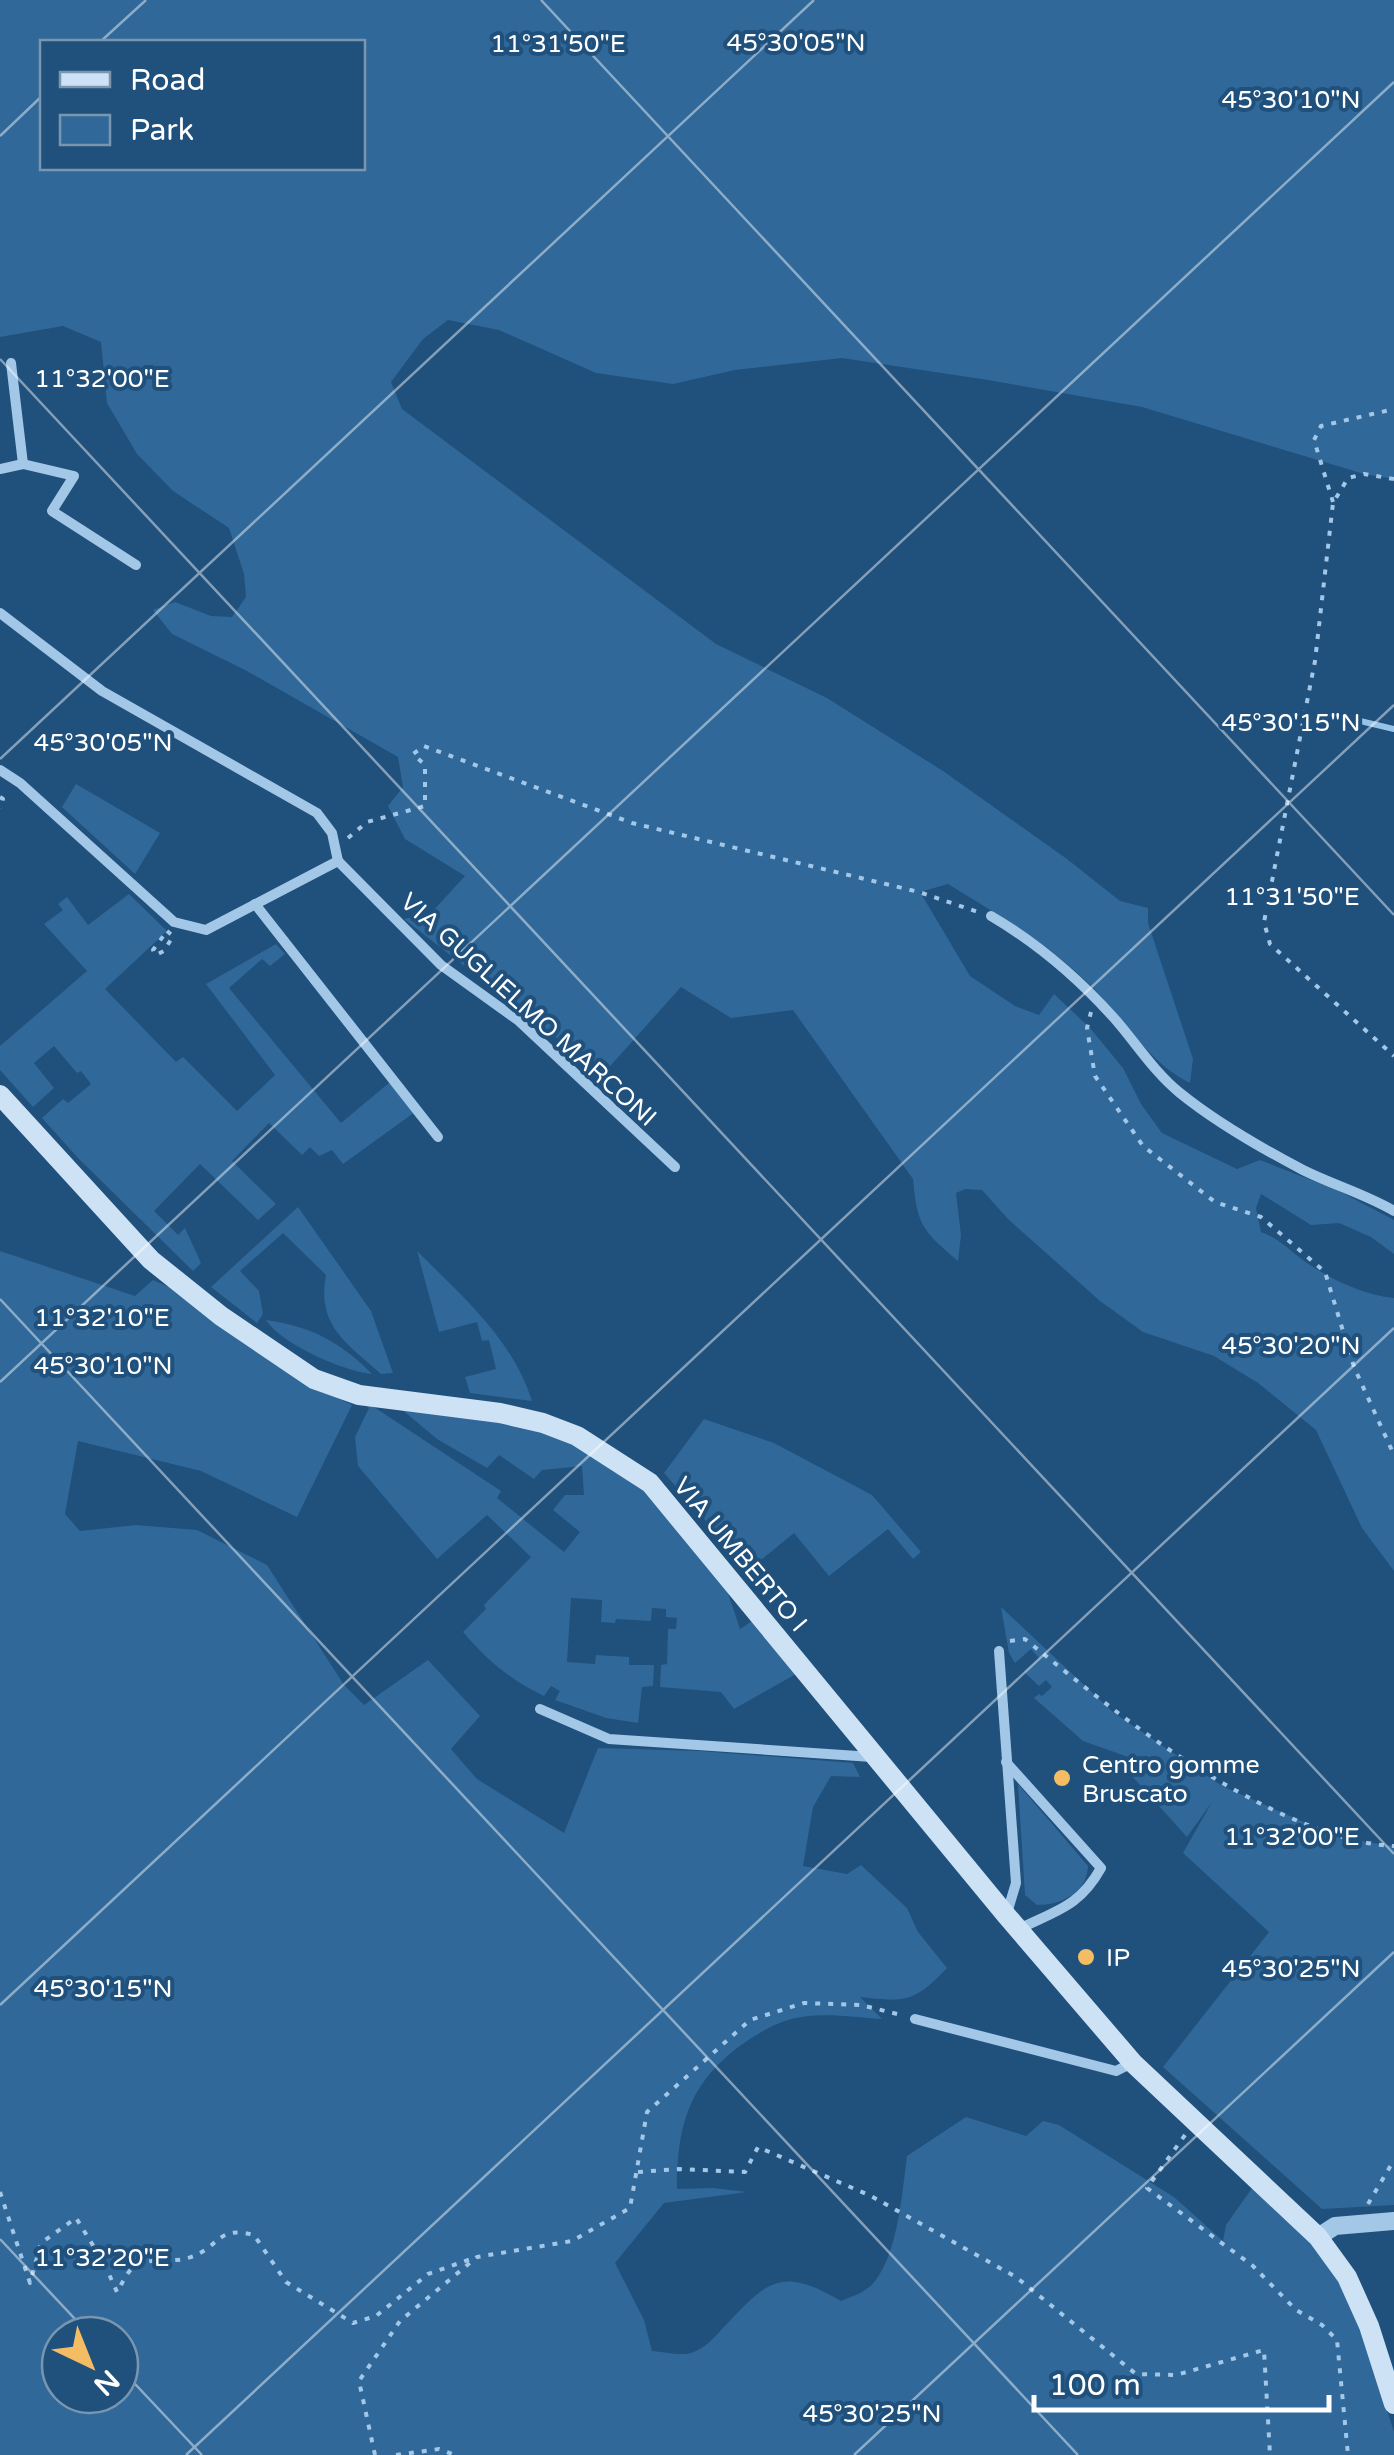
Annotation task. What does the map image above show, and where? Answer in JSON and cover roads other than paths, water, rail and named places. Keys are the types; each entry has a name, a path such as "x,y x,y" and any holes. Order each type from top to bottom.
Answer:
{"main road":[{"name":"VIA UMBERTO I","path":"0,1095 152,1260 221,1316 314,1379 359,1394 500,1413 543,1423 592,1444 650,1483 1133,2063 1318,2238 1354,2294 1394,2404"}],"street":[{"path":"11,363 23,464"},
{"path":"0,468 23,464 74,476 52,511 136,565"},
{"path":"0,613 102,691 316,814 332,833 338,861 206,930 174,922 20,782 0,770"},
{"name":"VIA GUGLIELMO MARCONI","path":"338,861 442,965 519,1022 675,1167"},
{"path":"255,904 438,1137"},
{"path":"990,916 1027,937 1094,999 1160,1074 1220,1122 1304,1170 1394,1210"},
{"path":"999,1651 1005,1761 1016,1882 1012,1922 1069,1906 1088,1892 1101,1868 1005,1761"},
{"path":"540,1709 608,1738 878,1757"},
{"path":"915,2019 1116,2070 1133,2063"},
{"path":"1318,2238 1335,2226 1394,2221"}],"waterway":[{"path":"1331,714 1394,729"}],"place":[{"name":"Centro gomme Bruscato","path":"1062,1778"},
{"name":"IP","path":"1086,1957"}]}
